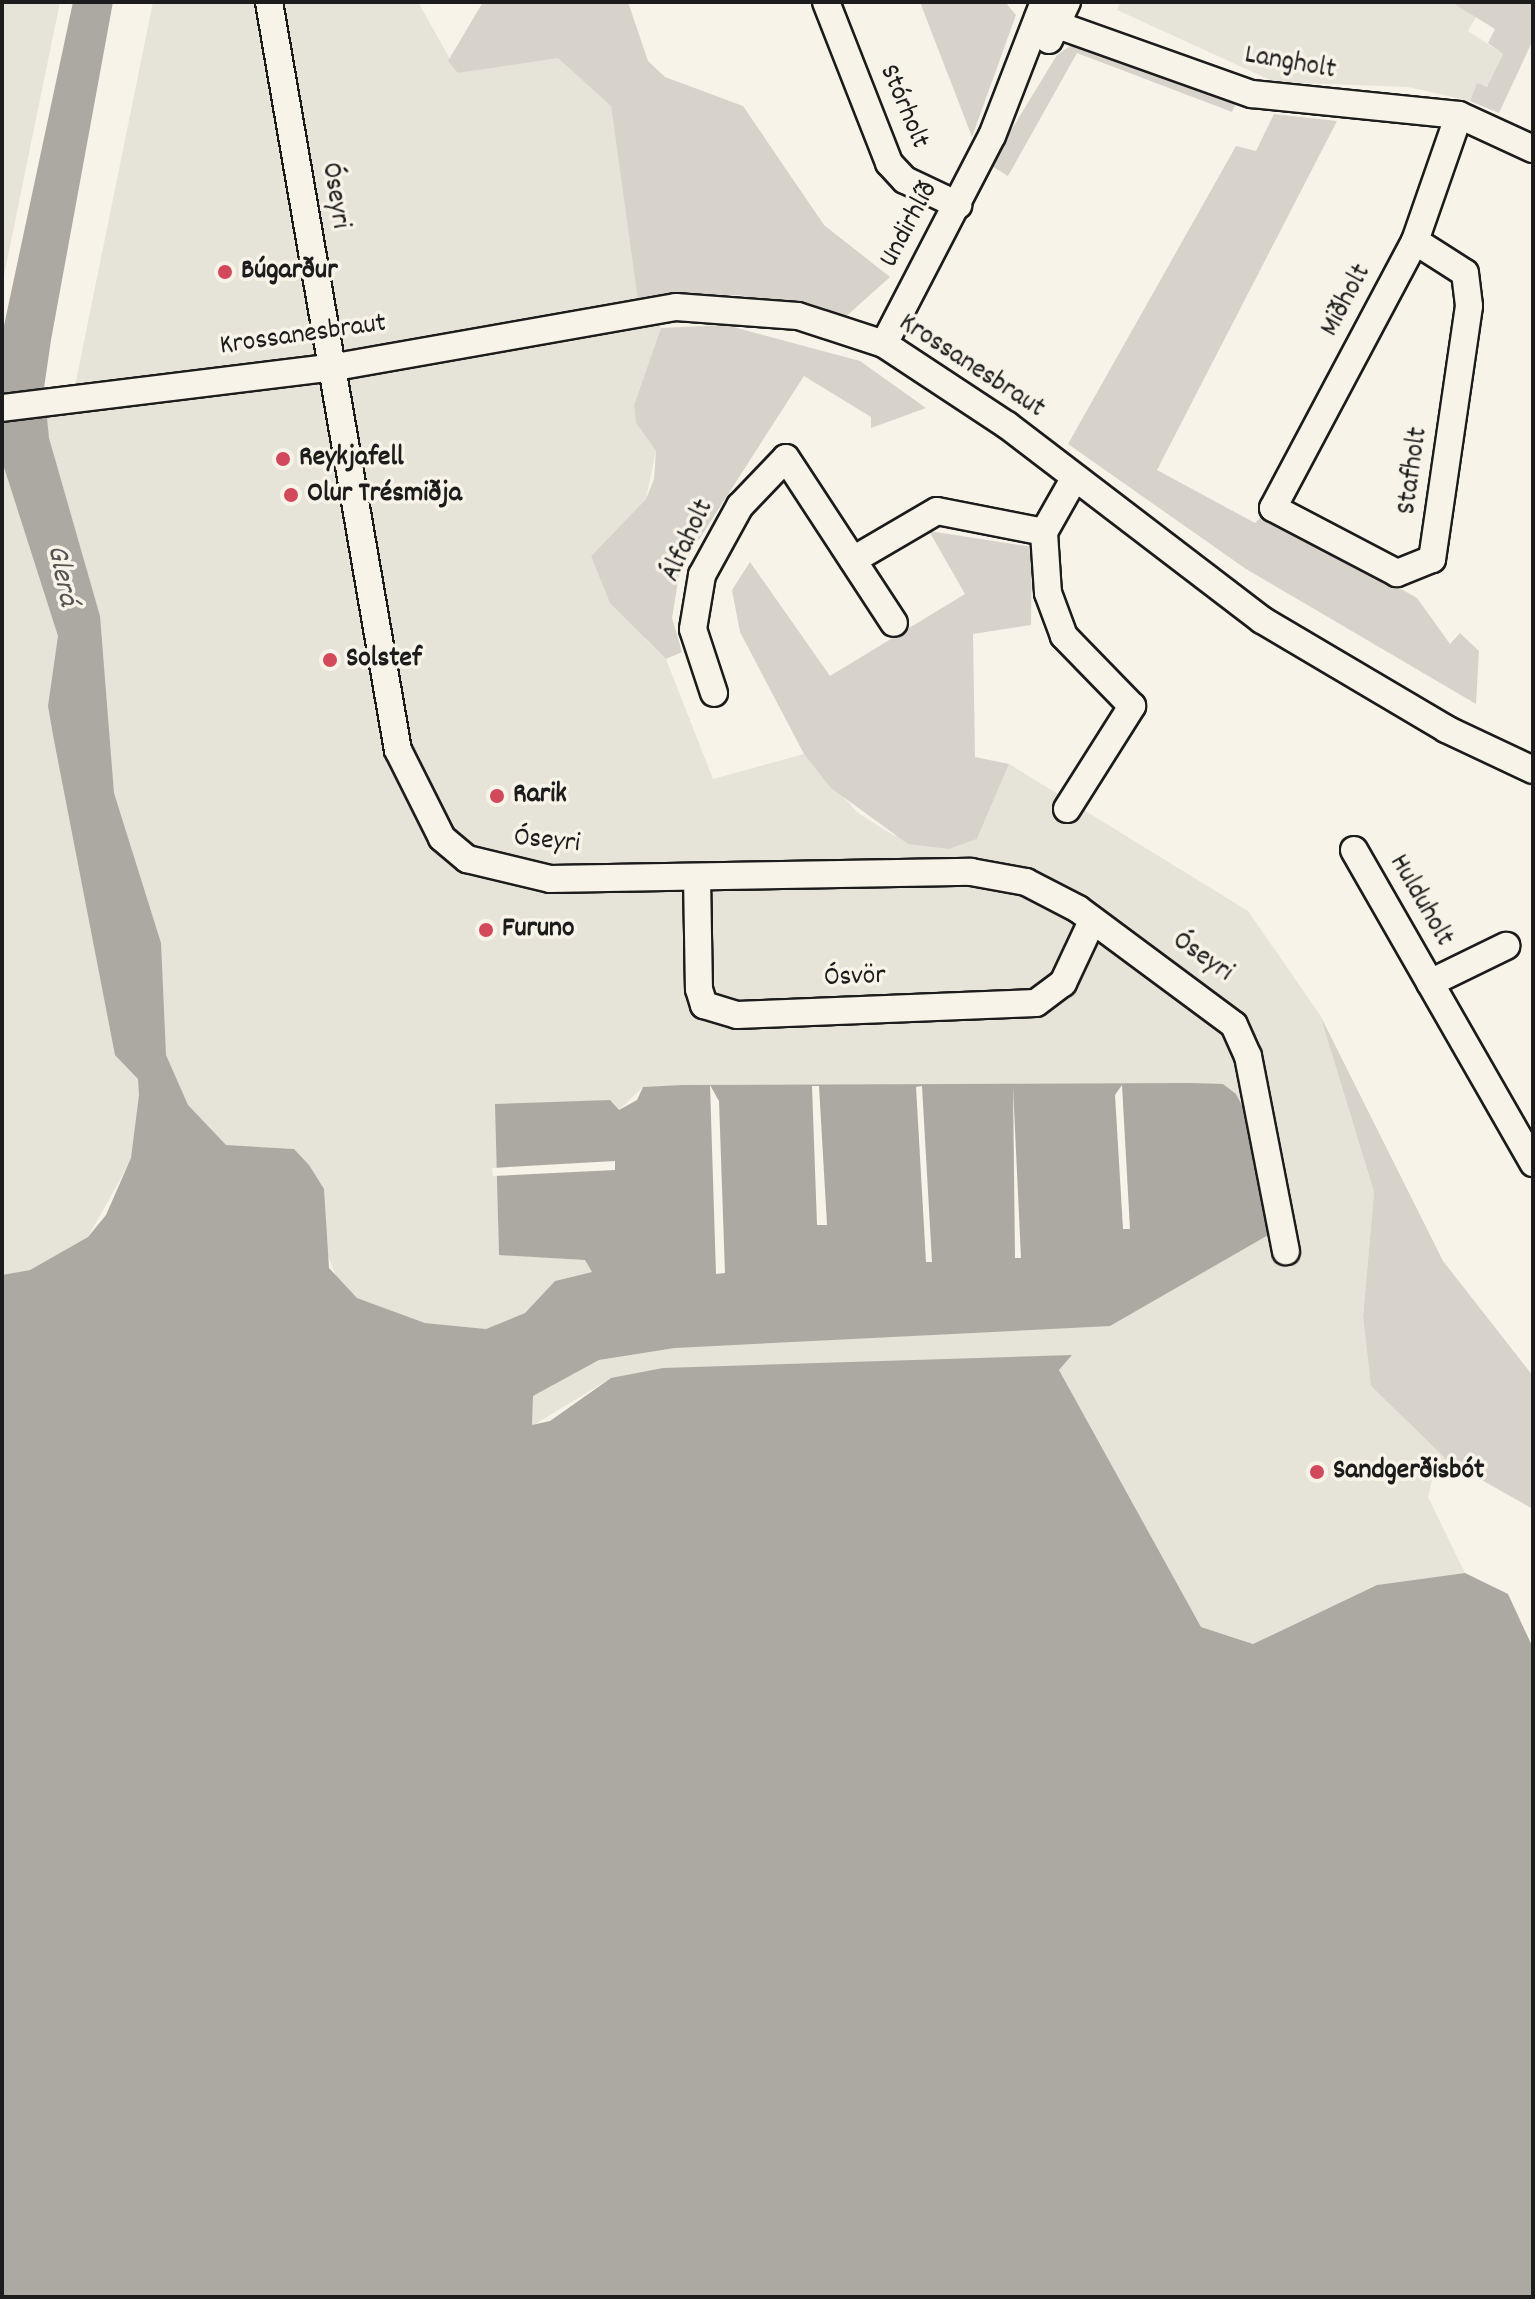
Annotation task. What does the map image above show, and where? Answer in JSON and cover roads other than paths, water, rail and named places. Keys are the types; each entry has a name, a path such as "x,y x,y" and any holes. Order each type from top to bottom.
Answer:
{"street":[{"name":"Óseyri","path":"269,2 398,750 442,838 467,859 509,874 697,877 971,872 1026,882 1092,921 1224,1013 1241,1037 1286,1251"},
{"name":"Stórholt","path":"826,2 889,163 905,180 958,205"},
{"name":"Undirhlíð","path":"884,344 958,205 1052,11"},
{"name":"Langholt","path":"1052,11 1252,94 1459,115 1533,149"},
{"name":"Miðholt","path":"1273,508 1415,241 1459,115"},
{"name":"Stafholt","path":"1273,508 1397,573 1432,559 1470,289 1451,261 1415,241"},
{"name":"Krossanesbraut","path":"2,408 71,396 330,368 676,307 798,316 884,344 1340,670 1533,770"},
{"name":"Álfaholt","path":"714,693 693,629 702,575 740,506 786,458 894,623"},
{"path":"1067,809 1132,706 1064,636 1048,593 1044,532 1074,479"},
{"path":"853,560 937,511 1044,532"},
{"name":"Hulduholt","path":"1354,850 1533,1163"},
{"name":"Ósvör","path":"697,877 699,989 704,1005 737,1015 1036,1003 1063,983 1092,921"},
{"name":"Hulduholt","path":"1430,983 1506,946"}],"water":[{"name":"Glerá","path":"73,2 113,2 51,340 44,388 49,438 100,616 114,793 161,943 166,1055 188,1105 226,1145 294,1149 309,1165 324,1189 329,1268 357,1298 425,1323 486,1329 525,1313 555,1281 592,1272 585,1260 499,1255 495,1104 610,1100 619,1110 637,1100 643,1087 683,1085 1192,1083 1223,1084 1236,1094 1247,1115 1270,1234 1110,1326 675,1348 599,1360 533,1396 532,1425 550,1421 611,1378 663,1368 1072,1355 1059,1370 1201,1627 1253,1644 1377,1585 1465,1573 1508,1594 1533,1648 1533,2297 2,2297 2,1275 30,1270 88,1237 106,1215 131,1158 139,1095 138,1079 115,1055 53,735 48,706 58,636 2,461 2,335"}],"place":[{"name":"Búgarður","path":"225,272"},
{"name":"Reykjafell","path":"283,459"},
{"name":"Olur Trésmiðja","path":"291,495"},
{"name":"Solstef","path":"330,660"},
{"name":"Rarik","path":"497,796"},
{"name":"Furuno","path":"486,930"},
{"name":"Sandgerðisbót","path":"1317,1472"}]}
